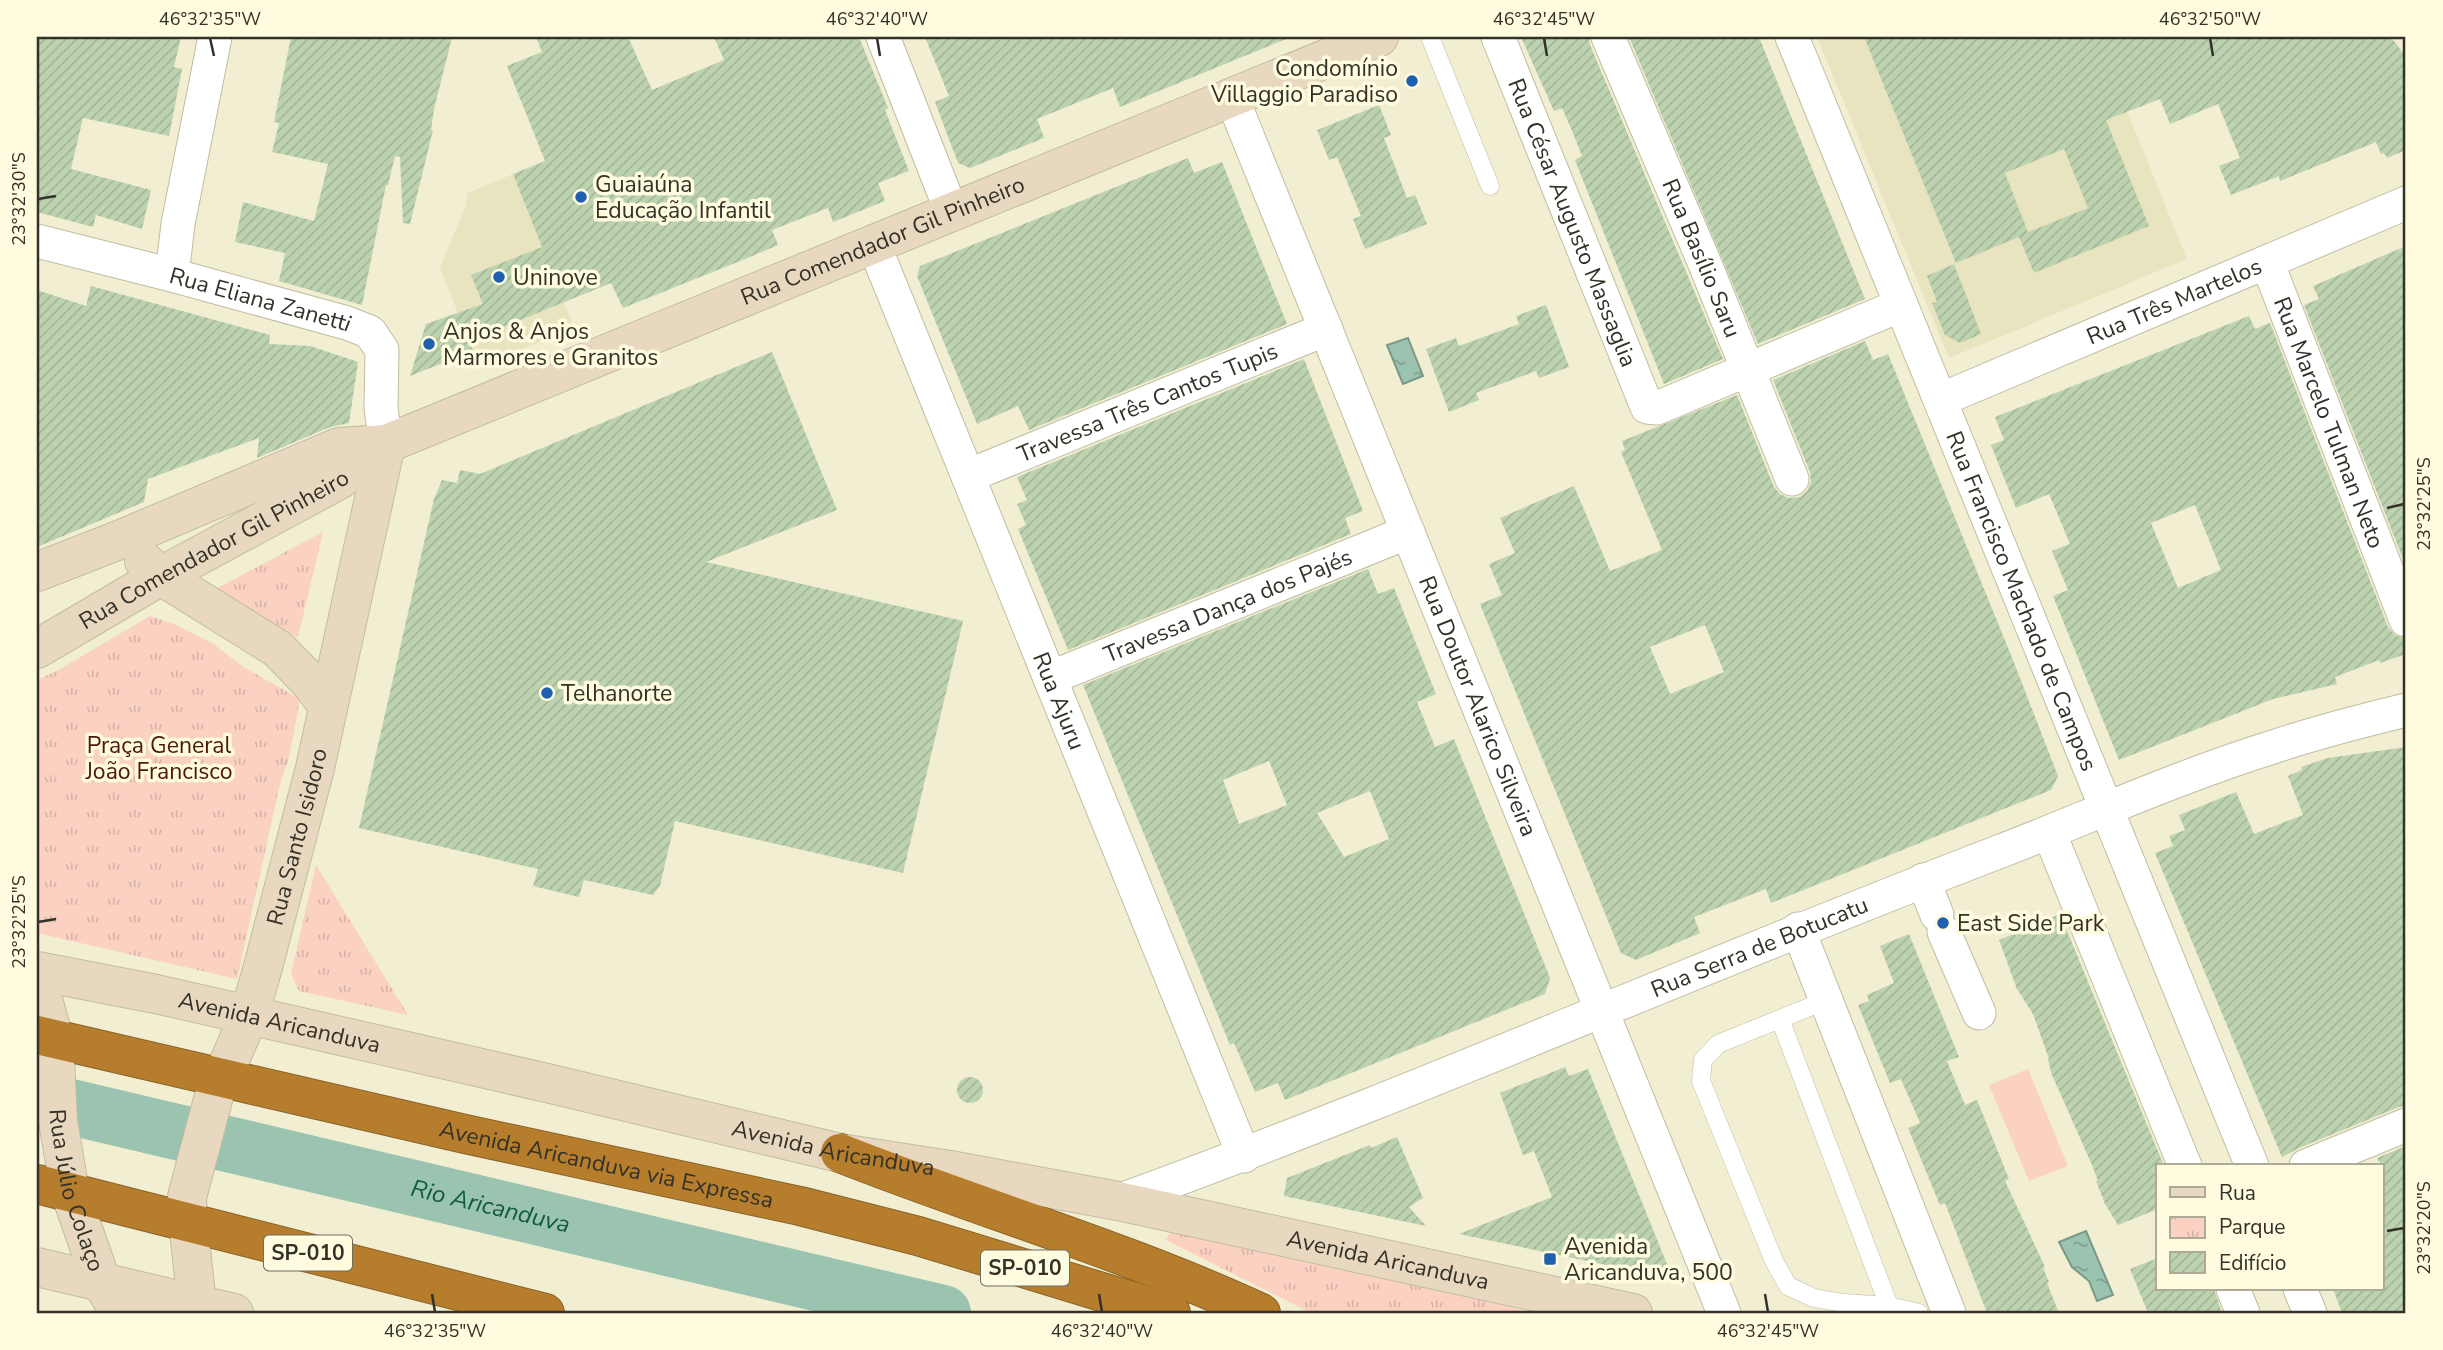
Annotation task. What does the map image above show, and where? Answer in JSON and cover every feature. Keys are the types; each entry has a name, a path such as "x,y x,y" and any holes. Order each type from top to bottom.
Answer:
{"highway":[{"name":"Avenida Aricanduva via Expressa","path":"48,1045 218,1088 813,1209 918,1236 1171,1313"},
{"path":"840,1153 1086,1242 1261,1313"},
{"name":"SP-010","path":"54,1188 188,1210 505,1307 545,1313"}],"street":[{"path":"172,275 178,224 215,37"},
{"path":"883,37 952,213"},
{"name":"Rua Comendador Gil Pinheiro","path":"37,649 161,576 339,480 386,444 1380,37"},
{"name":"Rua César Augusto Massaglia","path":"1498,37 1649,408 1657,408 1747,369"},
{"name":"Rua Basílio Saru","path":"1608,37 1792,479"},
{"name":"Rua Francisco Machado de Campos","path":"1792,37 2251,1164"},
{"name":"Rua Doutor Alarico Silveira","path":"1232,98 1724,1313"},
{"name":"Rua Três Martelos","path":"1940,400 2406,202"},
{"name":"Rua Eliana Zanetti","path":"37,241 172,275 347,323 370,332 382,350 381,408 386,444"},
{"name":"Rua Ajuru","path":"874,245 1244,1156"},
{"name":"Rua Marcelo Tulman Neto","path":"2267,261 2406,620"},
{"path":"1747,369 1901,305"},
{"name":"Travessa Três Cantos Tupis","path":"968,476 1325,329"},
{"name":"Rua Comendador Gil Pinheiro","path":"37,572 339,447 386,444"},
{"name":"Rua Santo Isidoro","path":"188,1210 218,1088 249,1016 315,768 386,444"},
{"name":"Travessa Dança dos Pajés","path":"1050,678 1408,532"},
{"path":"119,540 161,576 278,649 310,682 328,706"},
{"name":"Rua Serra de Botucatu","path":"1118,1201 1244,1156 1798,929 2106,809 2270,747 2406,710"},
{"path":"2049,832 2184,1164"},
{"path":"1923,880 1979,1013"},
{"path":"1798,929 1949,1313"},
{"name":"Avenida Aricanduva","path":"37,971 156,994 840,1153 1118,1201 1633,1313"},
{"name":"Rua Júlio Colaço","path":"37,978 62,1154 54,1188 111,1298"},
{"path":"2311,1164 2406,1125"},
{"path":"188,1210 197,1309"},
{"path":"37,1267 111,1298 234,1313"},
{"path":"2233,1290 2243,1313"},
{"path":"2300,1290 2309,1313"}],"lane":[{"path":"1430,37 1490,186"},
{"path":"1827,1000 1718,1044 1703,1060 1702,1081 1774,1261 1788,1286 1814,1298 1919,1313"},
{"path":"1780,1019 1889,1307"}],"shaded area":[{"path":"1817,37 2097,37 2187,259 1949,358"},
{"name":"Uninove","path":"513,174 574,328 479,367 440,267 466,205 468,193"}],"green space":[{"path":"323,532 298,637 212,591"},
{"name":"Praça General João Francisco","path":"150,616 174,624 212,643 245,668 300,699 289,758 280,784 237,979 37,933 37,680"},
{"path":"316,865 408,1015 299,991 291,974"},
{"path":"2028,1069 2068,1166 2029,1181 1989,1085"},
{"path":"1175,1223 1313,1255 1533,1313 1311,1313 1166,1240"}],"water":[{"path":"1408,338 1423,376 1403,384 1387,345"},
{"path":"2086,1231 2113,1295 2097,1301 2089,1281 2072,1267 2059,1242"}],"building":[{"path":"37,37 181,37 174,67 182,69 169,136 83,118 71,169 151,190 142,229 96,215 93,227 37,212"},
{"path":"291,37 452,37 410,224 403,223 400,157 395,156 386,185 362,305 279,281 285,253 235,242 243,202 314,221 328,164 272,152 279,123 274,122"},
{"path":"536,37 628,37 652,90 724,60 714,37 859,37 888,108 885,110 909,171 878,183 885,201 833,222 828,208 772,230 778,245 745,259 623,308 611,283 469,341 473,351 410,376 426,324 483,304 471,275 542,247 513,174 545,161 507,66 542,52"},
{"path":"925,37 1291,37 1120,107 1113,88 1037,119 1044,138 970,168 958,163 935,102 949,96"},
{"path":"1521,37 1589,37 1590,45 1723,359 1664,384 1575,160 1582,156 1573,133 1562,108 1554,111"},
{"path":"1629,37 1759,37 1865,299 1758,344"},
{"path":"1864,37 2391,37 2406,57 2406,150 2387,158 2384,153 2381,154 2376,142 2280,181 2279,176 2231,195 2219,166 2240,158 2218,104 2170,124 2160,99 2106,120 2149,226 2034,273 2019,237 1956,263","holes":["2064,149 2088,208 2028,232 2005,173"]},
{"path":"1379,105 1391,135 1384,138 1407,198 1415,195 1427,224 1365,249 1353,219 1361,216 1337,157 1329,160 1317,130"},
{"path":"1188,158 1194,173 1222,162 1287,324 1029,430 1018,406 977,424 917,276 920,266"},
{"path":"2406,246 2406,567 2304,305 2319,299 2313,286"},
{"path":"1954,264 1981,334 1960,343 1945,335 1932,303 1937,302 1927,276"},
{"path":"91,286 270,335 269,344 310,346 358,362 349,423 330,427 257,458 259,438 148,479 144,502 37,547 37,290 86,306"},
{"path":"1546,305 1569,367 1539,378 1536,371 1476,393 1479,400 1449,412 1426,349 1456,338 1459,346 1519,324 1516,316"},
{"path":"2249,316 2255,329 2270,323 2388,627 2395,635 2406,639 2406,654 2380,663 2379,660 2335,677 2337,684 2273,699 2119,760 2053,596 2068,590 2052,551 2070,544 2049,494 2016,508 1991,445 2004,440 1995,417","holes":["2195,505 2221,570 2178,588 2151,523"]},
{"path":"1865,341 1873,360 1888,354 2058,776 2051,790 1771,903 1766,889 1694,917 1700,933 1636,960 1621,953 1480,604 1502,595 1489,564 1515,553 1500,518 1574,486 1610,571 1662,550 1621,452 1625,450 1622,441 1737,395 1774,487 1789,498 1800,497 1811,482 1810,472 1773,380","holes":["1705,625 1724,672 1670,694 1650,647"]},
{"name":"Telhanorte","path":"772,352 837,510 706,562 963,621 903,873 675,821 660,886 653,895 584,880 579,897 533,886 538,869 359,828 434,499 442,480 457,483 460,470 480,474"},
{"path":"1304,359 1363,511 1345,518 1351,534 1068,650 1018,529 1026,525 1017,504 1027,500 1017,477"},
{"path":"1368,569 1378,594 1394,588 1436,694 1417,702 1435,747 1454,739 1550,978 1545,994 1285,1100 1278,1083 1255,1092 1234,1043 1230,1045 1083,685","holes":["1269,761 1287,805 1239,824 1223,780","1370,791 1389,839 1344,857 1317,813"]},
{"path":"2406,747 2406,1106 2282,1157 2155,853 2173,846 2169,836 2185,830 2179,815 2236,792 2254,834 2303,815 2288,776 2302,770 2301,767 2328,758"},
{"path":"2060,914 2163,1164 2156,1164 2156,1210 2118,1225 2105,1204 2092,1165 2052,1075 2033,1014 2017,989 1999,940"},
{"path":"1909,934 1959,1057 1947,1061 1965,1105 1977,1100 2009,1179 2005,1181 2045,1267 2043,1268 2049,1282 2047,1283 2059,1313 1987,1313 1945,1203 1940,1205 1908,1128 1920,1123 1901,1079 1890,1083 1858,1005 1869,1001 1867,995 1894,983 1880,946"},
{"path":"1565,1067 1569,1076 1588,1069 1673,1279 1459,1234 1552,1197 1534,1151 1523,1155 1500,1093"},
{"path":"970,1077 979,1081 983,1090 979,1099 970,1103 961,1099 957,1090 961,1081"},
{"path":"1397,1137 1423,1198 1409,1207 1426,1226 1284,1196 1287,1178"},
{"path":"2406,1146 2406,1313 2342,1313 2333,1290 2384,1290 2384,1164 2381,1164 2377,1158"},
{"path":"2156,1259 2156,1290 2214,1290 2222,1313 2148,1313 2130,1269"}],"waterway":[{"name":"Rio Aricanduva","path":"37,1099 943,1313"}],"place":[{"name":"Condomínio Villaggio Paradiso","path":"1412,81"},
{"name":"Guaiaúna Educação Infantil","path":"581,197"},
{"name":"Uninove","path":"499,277"},
{"name":"Anjos & Anjos Marmores e Granitos","path":"429,344"},
{"name":"Telhanorte","path":"547,693"},
{"name":"East Side Park","path":"1943,923"},
{"name":"Avenida Aricanduva, 500","path":"1550,1259"}]}
